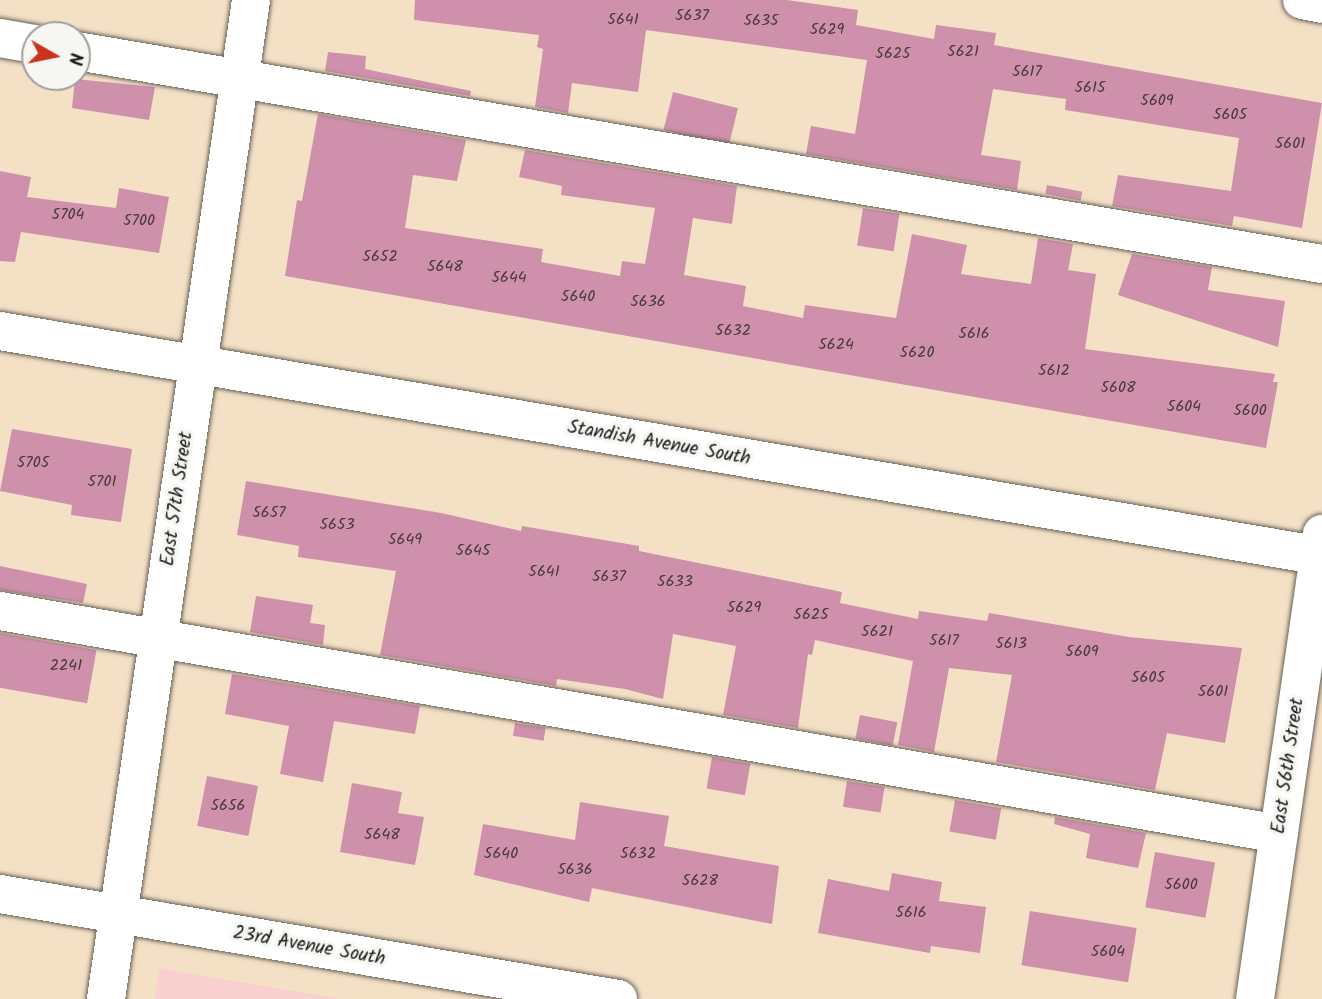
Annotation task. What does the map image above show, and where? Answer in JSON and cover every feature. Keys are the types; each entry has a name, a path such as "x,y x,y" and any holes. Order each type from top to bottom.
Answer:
{"street":[{"name":"East 57th Street","path":"106,999 251,0"},
{"path":"1302,0 1322,4"},
{"path":"0,37 21,41"},
{"path":"91,53 1322,264"},
{"name":"Standish Avenue South","path":"0,331 1321,549"},
{"name":"East 56th Street","path":"1255,999 1321,549"},
{"path":"0,611 1279,834"},
{"name":"23rd Avenue South","path":"0,894 618,999"}],"shaded area":[{"path":"159,968 340,999 155,999"}],"building":[{"path":"415,0 787,0 858,10 856,25 934,39 936,25 996,33 994,45 1322,103 1302,228 1234,216 1232,226 1112,206 1118,175 1231,191 1239,138 1065,110 1066,99 993,89 981,155 1021,161 1017,190 806,154 811,126 855,134 867,60 646,30 638,92 572,83 568,113 535,107 543,49 537,47 539,35 414,20"},
{"path":"328,52 366,56 365,69 471,91 470,96 325,71"},
{"path":"91,81 155,87 149,120 72,108 74,91 91,91"},
{"path":"673,92 738,108 729,146 664,130"},
{"path":"318,114 466,140 457,181 413,175 405,228 543,249 541,262 620,276 622,261 645,264 655,208 561,195 562,186 519,177 525,150 737,186 732,224 693,218 684,275 746,286 743,306 803,318 805,305 896,318 912,234 967,245 961,274 1031,284 1038,238 1073,244 1068,270 1096,274 1085,349 1275,374 1273,382 1278,382 1266,448 285,276 297,200 302,201"},
{"path":"0,171 31,177 27,197 116,208 119,188 169,197 159,253 21,232 15,262 0,261"},
{"path":"1047,185 1082,192 1081,201 1045,194"},
{"path":"863,208 900,214 894,251 857,246"},
{"path":"1132,254 1212,267 1208,290 1285,301 1278,347 1118,295"},
{"path":"12,429 132,449 121,522 71,515 72,505 0,491"},
{"path":"246,481 441,513 521,531 522,526 639,546 639,551 842,592 840,603 918,619 919,611 987,621 989,613 1129,637 1242,648 1225,743 1167,733 1155,790 996,762 1012,675 949,668 934,752 898,745 913,661 815,640 812,655 808,654 798,728 723,715 736,646 673,634 663,699 625,689 557,679 556,686 380,655 396,571 298,557 299,546 237,535"},
{"path":"0,566 87,584 83,603 0,590"},
{"path":"256,596 313,605 310,623 325,625 323,645 250,632"},
{"path":"0,633 97,650 87,703 0,688"},
{"path":"232,674 420,706 415,734 334,721 323,782 280,774 289,726 225,714"},
{"path":"860,715 897,722 893,746 855,739"},
{"path":"515,723 546,728 544,741 513,736"},
{"path":"712,757 750,764 745,795 706,789"},
{"path":"207,776 258,786 248,836 197,826"},
{"path":"847,781 885,787 880,813 843,807"},
{"path":"352,783 402,792 398,813 424,817 415,865 340,852"},
{"path":"955,800 1001,808 996,840 949,832"},
{"path":"580,802 669,816 664,846 779,866 772,924 592,888 589,902 474,875 483,824 575,840"},
{"path":"1055,817 1146,833 1138,868 1086,858 1090,834 1054,824"},
{"path":"1155,852 1215,863 1205,918 1145,907"},
{"path":"892,873 942,882 939,901 986,907 980,953 931,946 930,953 818,933 828,879 889,891"},
{"path":"1030,911 1137,928 1128,982 1021,965"}]}
